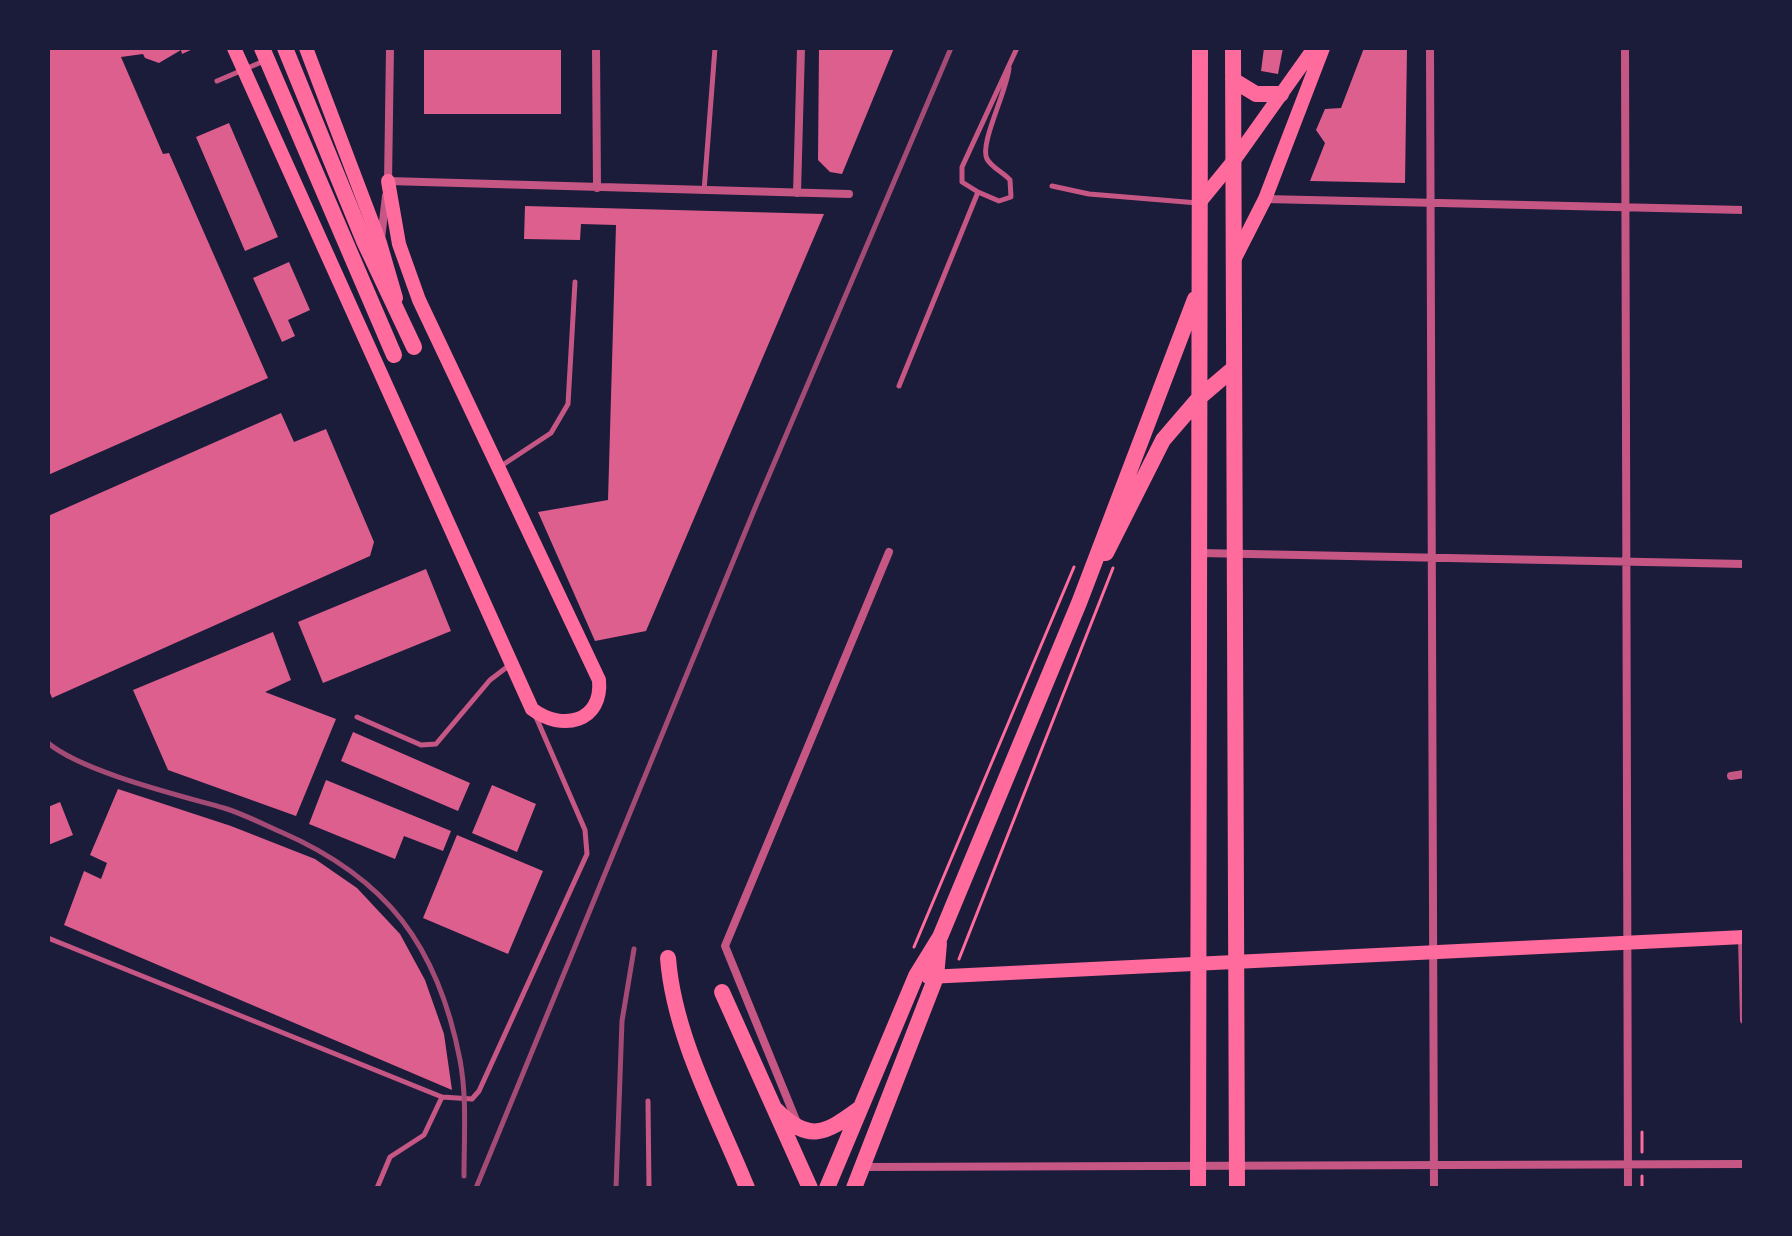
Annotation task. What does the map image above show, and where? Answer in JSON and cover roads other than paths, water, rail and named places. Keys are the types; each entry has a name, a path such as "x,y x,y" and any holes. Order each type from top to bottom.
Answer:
{"main road":[{"path":"234,48 532,709 558,722 583,718 597,703 599,680 406,266 388,181"},
{"path":"285,48 364,241 410,340"},
{"path":"306,48 380,243 410,340"},
{"path":"1198,1188 1200,48"},
{"path":"1233,48 1237,1188"},
{"path":"1199,203 1235,159 1314,48"},
{"path":"1234,260 1265,199 1323,48"},
{"path":"264,54 394,355"},
{"path":"1233,80 1256,94 1281,94"},
{"path":"827,1188 916,976 940,937 1079,603 1199,290"},
{"path":"1079,603 1163,440 1200,397 1234,368"},
{"path":"854,1188 944,977 940,937"},
{"path":"916,976 1743,937"},
{"path":"668,958 670,980 688,1043 747,1188"},
{"path":"722,992 810,1188"},
{"path":"769,1102 800,1129 828,1130 860,1108"}],"street":[{"path":"380,243 388,181 390,48"},
{"path":"596,48 597,188"},
{"path":"797,193 801,48"},
{"path":"1430,48 1434,1188"},
{"path":"1625,48 1628,1188"},
{"path":"388,181 849,194"},
{"path":"1265,199 1744,210"},
{"path":"800,1129 725,946 889,552"},
{"path":"1199,553 1744,564"},
{"path":"1731,776 1744,774"},
{"path":"1743,937 1744,1020"},
{"path":"863,1167 1744,1164"}],"lane":[{"path":"704,191 715,48"},
{"path":"1010,63 1005,94 984,150 987,161 1010,180 1011,197 999,201 962,182 959,175 1010,63 1017,48"},
{"path":"217,81 243,70 264,54"},
{"path":"1052,186 1089,194 1199,203"},
{"path":"899,386 978,192"},
{"path":"499,467 551,433 568,404 574,357 575,282"},
{"path":"357,717 421,745 436,744 490,680 512,664"},
{"path":"48,938 442,1097 464,1101 479,1091 587,854 585,830 532,709"},
{"path":"377,1188 390,1157 424,1135 442,1097"},
{"path":"648,1101 649,1188"}],"railway":[{"path":"476,1188 755,508 951,48"},
{"path":"48,743 64,754 107,773 231,810 281,832 351,871 378,894 402,920 422,950 438,983 450,1019 464,1088 464,1176"},
{"path":"616,1188 622,1021 634,949"}]}
